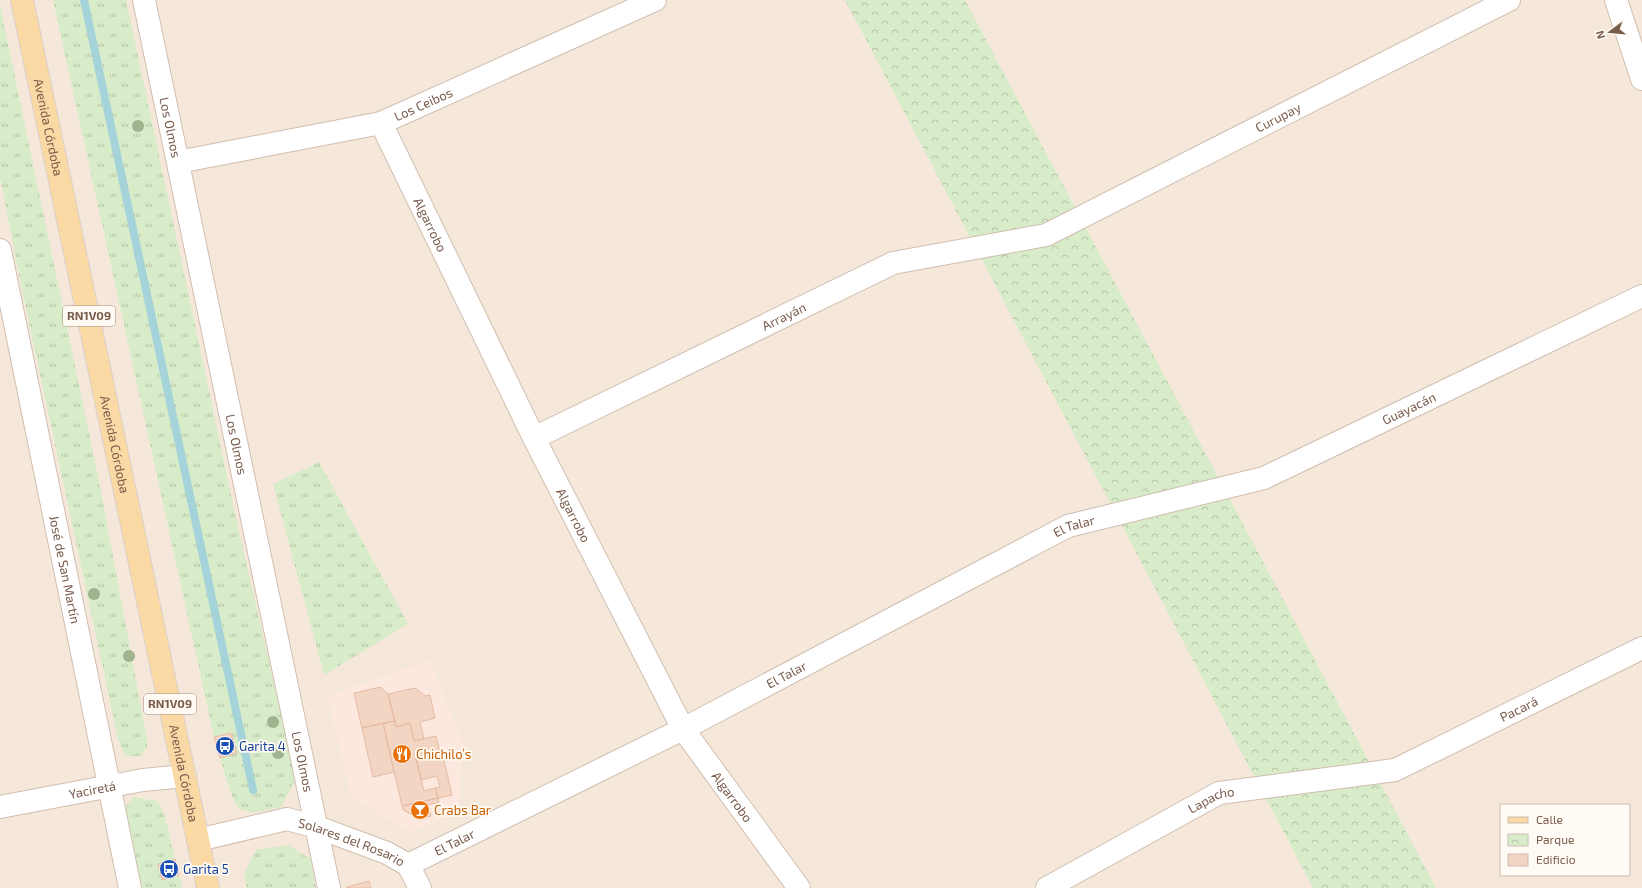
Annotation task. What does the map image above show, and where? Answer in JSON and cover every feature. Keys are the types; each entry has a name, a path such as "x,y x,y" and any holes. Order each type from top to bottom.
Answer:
{"main road":[{"name":"Avenida Córdoba","path":"22,0 208,888"}],"street":[{"name":"Los Olmos","path":"144,0 329,888"},
{"name":"Los Ceibos","path":"178,162 381,123 617,8 655,0"},
{"name":"Curupay","path":"1046,235 1509,0"},
{"path":"1616,0 1642,79"},
{"name":"Algarrobo","path":"381,123 534,438 683,729 799,888"},
{"name":"Arrayán","path":"534,438 893,263 1046,235"},
{"name":"José de San Martín","path":"0,250 6,309 130,888"},
{"name":"Guayacán","path":"1170,501 1264,478 1642,296"},
{"name":"El Talar","path":"408,865 683,729 1068,526 1170,501"},
{"name":"Pacará","path":"1395,770 1642,648"},
{"name":"Lapacho","path":"1047,888 1219,793 1395,770"},
{"name":"Yaciretá","path":"0,807 143,780 185,776"},
{"name":"Solares del Rosario","path":"198,840 287,819 316,827 387,853 408,865 420,888"}],"shaded area":[{"path":"0,0 1642,0 1642,888 0,888"},
{"path":"429,660 464,745 458,812 412,832 351,798 328,696"}],"green space":[{"path":"53,0 126,0 236,518 296,779 281,807 253,813 239,809 231,794 220,758 237,753 231,733 214,737"},
{"path":"845,0 965,0 1436,888 1313,888"},
{"path":"0,5 100,486 148,745 141,756 125,756 118,739 22,290 0,178"},
{"path":"319,462 408,624 324,675 273,484"},
{"path":"133,797 158,801 165,817 175,859 158,864 162,879 179,875 182,888 140,888 124,810"},
{"path":"288,845 311,859 316,888 247,888 244,874 256,850"}],"building":[{"path":"381,687 388,694 395,721 362,728 354,693"},
{"path":"415,688 425,696 430,695 435,718 420,722 424,739 414,741 410,723 396,727 388,694"},
{"path":"395,721 396,727 410,723 414,741 436,736 440,753 416,758 424,791 435,788 438,798 402,806 383,723"},
{"path":"383,723 394,772 373,777 362,728"},
{"path":"231,733 237,753 220,758 214,737"},
{"path":"429,755 430,759 443,756 452,795 438,798 435,788 440,787 437,776 421,780 416,758"},
{"path":"438,798 439,802 428,805 431,816 420,819 403,810 402,806"},
{"path":"175,859 179,875 162,880 158,864"},
{"path":"369,881 371,888 347,888 347,887"}],"waterway":[{"path":"84,0 253,790"}],"place":[{"name":"Garita 4","path":"225,746"},
{"name":"Chichilo’s","path":"402,754"},
{"name":"Crabs Bar","path":"420,810"},
{"name":"Garita 5","path":"169,869"}]}
